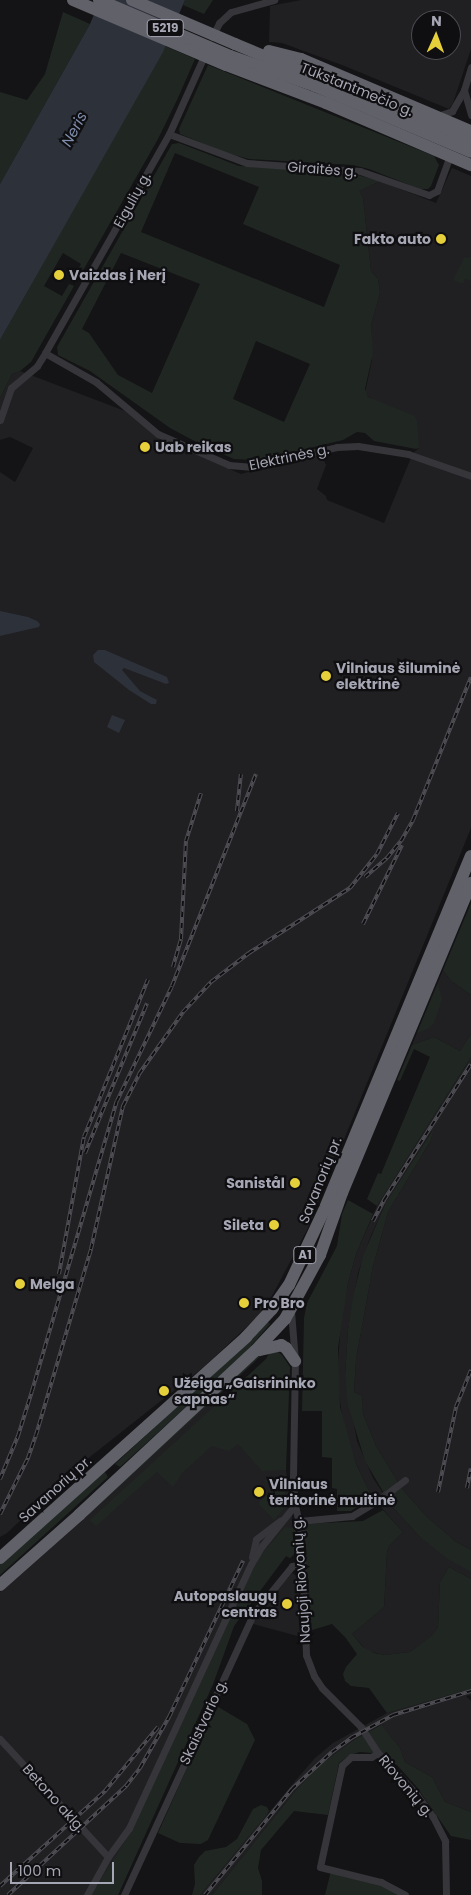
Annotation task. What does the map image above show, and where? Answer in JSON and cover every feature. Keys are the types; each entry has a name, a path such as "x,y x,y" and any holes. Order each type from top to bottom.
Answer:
{"highway":[{"path":"73,0 230,55 326,103 471,165"},
{"name":"5219","path":"99,0 230,55"},
{"name":"5219","path":"132,0 230,55"},
{"path":"230,55 301,59 471,131"},
{"name":"Tūkstantmečio g.","path":"230,55 256,66 342,93 471,152"},
{"name":"Tūkstantmečio g.","path":"230,55 342,93 471,142"},
{"path":"256,66 326,103"},
{"name":"Savanorių pr.","path":"0,1558 246,1337 282,1296 308,1248 471,856"},
{"name":"Savanorių pr.","path":"0,1584 79,1515 255,1351 291,1310 320,1255 342,1193 471,883"},
{"path":"282,1296 291,1310"},
{"path":"255,1351 272,1345 281,1345 286,1348 296,1361"},
{"path":"108,1461 111,1472 122,1473"}],"street":[{"name":"Eigulių g.","path":"0,420 11,388 37,366 169,134 215,32 224,18 241,7 274,0"},
{"path":"436,116 452,111 464,90 471,67"},
{"path":"464,90 471,115"},
{"name":"Giraitės g.","path":"169,134 247,163 360,171 429,195 437,191 450,156"},
{"name":"Elektrinės g.","path":"45,353 96,382 158,434 229,465 250,467 338,447 358,446 408,454 471,476"},
{"name":"Naujoji Riovonių g.","path":"291,1310 296,1361 293,1476 302,1564 304,1638 310,1666 322,1688 348,1715"},
{"path":"389,1492 405,1480"},
{"path":"299,1521 352,1516 374,1503"},
{"path":"87,1895 108,1857 129,1828 251,1564 256,1539 283,1519 295,1505"},
{"name":"Skaistvario g.","path":"124,1895 254,1614 292,1566 302,1564"},
{"name":"Riovonių g.","path":"348,1715 361,1727 378,1753 420,1798 441,1832 445,1841 446,1895"},
{"name":"Betono aklg.","path":"0,1739 108,1857"},
{"path":"378,1753 371,1758 351,1757 342,1765 320,1867 382,1882 405,1895"}],"shaded area":[{"path":"185,0 213,0 204,14 183,5"},
{"path":"301,0 471,0 471,49 453,103 449,109 342,65 282,43 269,42 270,6"},
{"path":"63,12 90,24 0,184 0,92 27,100 45,74"},
{"path":"165,46 195,59 177,100 158,139 77,281 73,278 81,264 63,253 44,286 62,296 69,284 74,286 31,362 20,371 12,374 0,398 0,340"},
{"path":"208,65 434,156 439,165 431,186 428,189 420,189 369,169 353,165 249,159 227,153 180,134 179,129"},
{"path":"179,143 239,166 350,173 380,181 359,191 363,198 371,271 378,279 380,293 371,325 373,353 365,389 368,397 415,416 419,448 374,441 365,433 357,432 343,440 280,455 253,460 234,459 170,428 90,371 58,355 57,347 172,144","holes":["175,153 259,187 243,224 340,265 324,307 141,232","121,253 200,284 152,393 118,375 89,333 82,329","256,341 310,364 284,422 233,399"]},
{"path":"452,168 471,176 471,828 307,1230 273,1294 258,1316 205,1366 81,1464 7,1533 0,1537 0,472 15,482 33,448 10,437 0,440 0,398 12,374 20,371 125,411 160,439 241,474 321,453 326,465 317,489 326,496 327,500 384,523 413,453 419,448 365,393 372,360 371,325 380,293 378,279 371,271 363,198 358,191 380,181 436,203"},
{"path":"471,257 471,281 465,279 463,284 453,280 464,258"},
{"path":"471,903 471,995 450,980 443,970"},
{"path":"443,970 450,980 471,995 471,1034 460,1051 434,1037 412,1045"},
{"path":"438,983 442,1000 434,1023 428,1029 417,1033"},
{"path":"471,1034 471,1057 377,1206 367,1199 378,1173 381,1174 430,1057 414,1049 400,1081 397,1080 412,1045 434,1037 460,1051"},
{"path":"471,1057 471,1550 456,1542 426,1516 402,1489 376,1446 363,1414 362,1396 354,1392 356,1359 373,1266 388,1212 431,1140 432,1131 386,1202 370,1238 358,1273 348,1330 345,1376 357,1441 373,1478 391,1505 419,1536 471,1572 471,1579 449,1567 440,1582 438,1626 434,1635 410,1652 385,1655 367,1651 352,1634 384,1607 387,1552 389,1546 403,1532 372,1497 356,1464 343,1423 337,1379 341,1320 356,1254 377,1206"},
{"path":"433,1130 431,1140 388,1212 373,1266 356,1359 354,1392 362,1396 363,1414 376,1446 402,1489 426,1516 456,1542 471,1550 471,1572 448,1559 419,1536 391,1505 365,1461 348,1405 345,1376 348,1330 353,1297 363,1256 386,1202"},
{"path":"348,1200 373,1214 356,1254 348,1283 338,1348 340,1407 356,1464 372,1497 351,1511 337,1511 337,1489 332,1488 332,1458 322,1457 322,1411 302,1411 304,1318 307,1303 337,1246 342,1214"},
{"path":"268,1322 270,1324 244,1354 120,1467 115,1464"},
{"path":"277,1351 290,1367 286,1470 262,1471 238,1444 229,1451 212,1446 182,1473 173,1487 157,1472 96,1526 90,1520 266,1359 269,1353"},
{"path":"264,1353 89,1515 87,1513 259,1354"},
{"path":"212,1397 286,1470 293,1523 297,1537 294,1554 290,1558 286,1556 234,1626 213,1684 118,1895 0,1895 0,1592"},
{"path":"105,1472 108,1477 0,1575 0,1564"},
{"path":"263,1480 284,1482 285,1507 274,1520 258,1503 272,1490 269,1487 272,1485"},
{"path":"383,1510 403,1532 389,1546 387,1552 384,1607 352,1634 363,1647 374,1653 385,1655 410,1652 433,1635 438,1627 440,1582 449,1567 471,1579 471,1689 387,1713 369,1688 351,1686 345,1681 343,1674 346,1667 357,1654 345,1637 332,1624 309,1631 304,1524 363,1521"},
{"path":"285,1527 293,1528 296,1531 297,1537 294,1554 290,1558 286,1556 234,1626 213,1684 118,1895 91,1895 131,1832 259,1557"},
{"path":"292,1573 298,1577 301,1637 253,1624 258,1613"},
{"path":"471,1689 471,1695 466,1696 471,1701 471,1812 445,1802 432,1777 405,1762 400,1748 380,1725 354,1740 321,1764 297,1789 212,1895 200,1895 315,1758 333,1743 387,1713"},
{"path":"215,1705 247,1724 255,1740 208,1840 201,1844 180,1843 158,1833"},
{"path":"381,1725 400,1748 405,1762 432,1777 445,1802 471,1812 471,1840 451,1836 416,1786 397,1765 372,1753 360,1752 350,1755 339,1763 328,1815 294,1811 261,1850 258,1868 262,1881 262,1895 212,1895 297,1789 321,1764 354,1740"},
{"path":"261,1805 267,1807 269,1811 266,1816 200,1895 192,1895 195,1884 194,1865 199,1857 205,1851 226,1847 237,1839 253,1809"},
{"path":"331,1871 376,1881 400,1895 325,1895"}],"water":[{"name":"Neris","path":"100,0 185,0 163,52 0,340 0,184 90,24"},
{"path":"0,611 28,617 37,621 40,624 39,627 0,636"},
{"path":"98,650 105,650 167,677 169,683 166,684 124,668 122,670 140,691 157,700 156,704 151,704 129,690 94,662 93,655"},
{"path":"112,715 125,720 119,733 107,727"}],"tunnel":[{"path":"374,1503 389,1492"}],"railway":[{"path":"365,877 387,858 401,841 413,820 471,677"},
{"path":"237,811 241,774"},
{"path":"0,1479 18,1436 32,1391 117,1101 172,986 256,774"},
{"path":"173,967 181,939 186,841 201,793"},
{"path":"0,1514 28,1458 36,1435 91,1249 123,1106 139,1074 183,1012 211,982 249,953 350,888 377,854 398,813"},
{"path":"363,924 402,845"},
{"path":"59,1274 84,1137 148,979"},
{"path":"85,1153 147,1003"},
{"path":"373,1221 384,1200 471,1064"},
{"path":"438,1492 456,1407 471,1370"},
{"path":"467,1488 471,1468"},
{"path":"8,1895 126,1786 140,1768 169,1717 243,1561"},
{"path":"205,1895 292,1789 332,1752 351,1738 393,1715 471,1691"},
{"path":"0,1886 105,1791 158,1727"}],"place":[{"name":"Fakto auto","path":"441,239"},
{"name":"Vaizdas į Nerį","path":"59,275"},
{"name":"Uab reikas","path":"145,447"},
{"name":"Vilniaus šiluminė elektrinė","path":"326,676"},
{"name":"Sanistål","path":"295,1183"},
{"name":"Sileta","path":"274,1225"},
{"name":"Melga","path":"20,1284"},
{"name":"Pro Bro","path":"244,1303"},
{"name":"Užeiga „Gaisrininko sapnas“","path":"164,1391"},
{"name":"Vilniaus teritorinė muitinė","path":"259,1492"},
{"name":"Autopaslaugų centras","path":"287,1604"}]}
